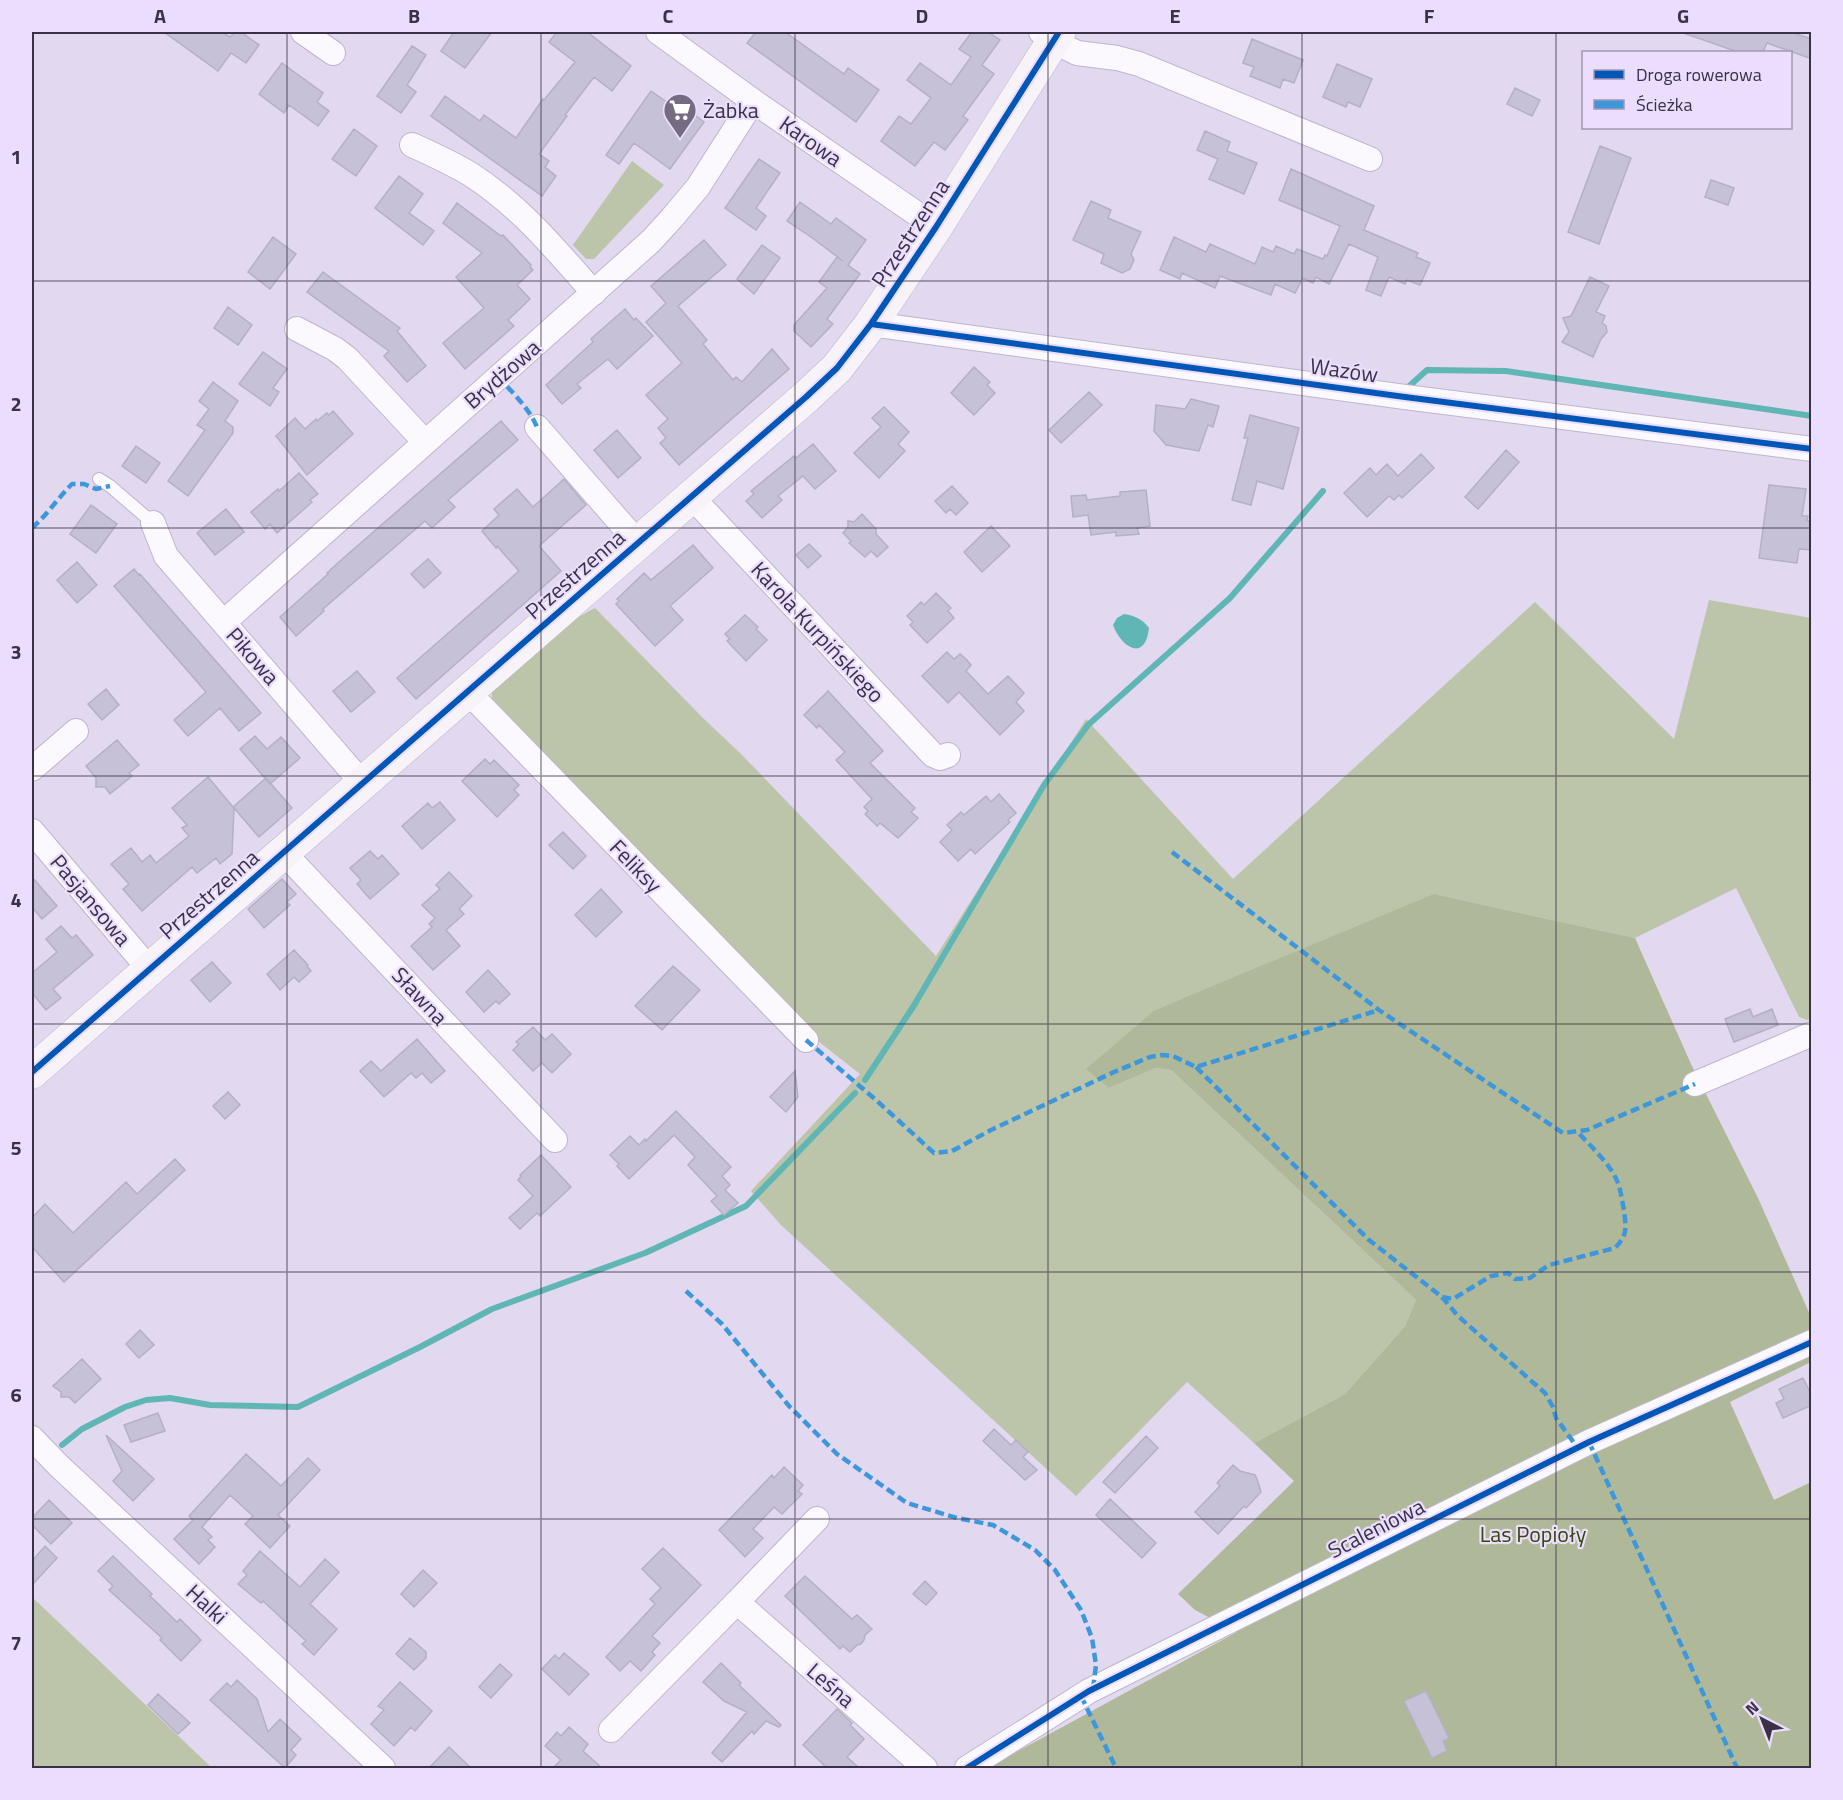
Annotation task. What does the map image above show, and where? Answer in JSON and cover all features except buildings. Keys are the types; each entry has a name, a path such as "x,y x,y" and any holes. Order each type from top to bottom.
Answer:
{"street":[{"path":"303,32 333,53"},
{"name":"Karowa","path":"658,32 936,227"},
{"path":"1051,34 1077,53 1117,58 1140,64 1370,159"},
{"name":"Przestrzenna","path":"32,1072 837,368 871,324 936,227 1051,34"},
{"name":"Brydżowa","path":"224,622 651,241 698,187 753,100"},
{"path":"412,145 471,175 507,202 542,234 594,293"},
{"name":"Wazów","path":"871,324 1405,397 1812,449"},
{"path":"297,329 347,358 424,442"},
{"path":"537,427 638,543"},
{"name":"Karola Kurpińskiego","path":"691,496 933,755 940,758 948,755"},
{"name":"Pikowa","path":"153,523 166,556 363,784"},
{"name":"Feliksy","path":"467,691 806,1040"},
{"path":"32,769 76,731"},
{"name":"Pasjansowa","path":"32,831 150,970"},
{"name":"Sławna","path":"284,853 555,1140"},
{"path":"1695,1084 1812,1034"},
{"name":"Scaleniowa","path":"967,1768 1089,1691 1583,1444 1812,1342"},
{"name":"Halki","path":"32,1438 66,1473 383,1768"},
{"path":"611,1731 817,1519"},
{"name":"Leśna","path":"737,1602 925,1768"}],"lane":[{"path":"99,479 153,523"}],"shaded area":[{"path":"632,161 664,185 594,259 586,259 573,245"},
{"path":"1709,600 1811,618 1811,1018 1807,1020 1799,1017 1736,888 1635,938 1438,895 1155,1010 1109,1088 1156,1068 1171,1070 1416,1300 1405,1326 1345,1394 1254,1443 1187,1382 1076,1496 781,1225 751,1191 860,1074 818,1041 492,700 492,684 575,619 595,608 741,754 936,956 1086,719 1233,879 1535,602 1674,739"},
{"path":"1124,614 1138,618 1149,628 1147,639 1138,648 1132,648 1121,640 1113,625 1117,618"},
{"path":"32,1597 212,1768 32,1768"}],"green space":[{"name":"Las Popioły","path":"1434,894 1635,938 1691,1064 1758,1198 1811,1317 1811,1362 1730,1402 1774,1500 1811,1482 1811,1768 987,1768 1237,1632 1195,1610 1178,1594 1294,1481 1254,1443 1345,1394 1405,1326 1416,1300 1171,1070 1156,1068 1109,1088 1086,1069 1155,1010"}],"waterway":[{"path":"1406,389 1427,370 1506,371 1812,416"},
{"path":"865,1080 913,1007 1044,785 1088,725 1230,598 1323,491"},
{"path":"62,1445 82,1429 125,1407 146,1400 170,1398 210,1405 298,1407 492,1309 645,1253 746,1206 855,1093"}],"marked path":[{"path":"498,377 525,407 537,427"},
{"path":"32,528 72,484 84,484 96,489 110,486"},
{"path":"1172,852 1379,1010 1563,1133 1587,1130 1695,1084"},
{"path":"806,1040 934,1153 952,1151 991,1130 1150,1057 1173,1056 1196,1067 1379,1010"},
{"path":"1196,1067 1369,1240 1442,1297 1453,1299 1491,1276 1508,1273 1515,1279 1530,1278 1549,1265 1615,1248 1619,1243 1624,1235 1625,1227 1618,1183 1605,1162 1577,1131"},
{"path":"686,1291 722,1324 789,1406 837,1454 907,1503 957,1518 993,1525 1035,1550 1055,1570 1081,1610 1092,1638 1096,1665 1093,1689"},
{"path":"1442,1297 1458,1316 1545,1393 1556,1418 1577,1447"},
{"path":"1589,1442 1737,1768"},
{"path":"1081,1696 1116,1768"}],"cycle path":[{"path":"32,1072 837,368 871,324 936,227 1059,32"},
{"path":"871,324 1405,397 1812,449"},
{"path":"967,1768 1089,1691 1589,1442 1812,1342"}],"place":[{"name":"Żabka","path":"680,139"}]}
